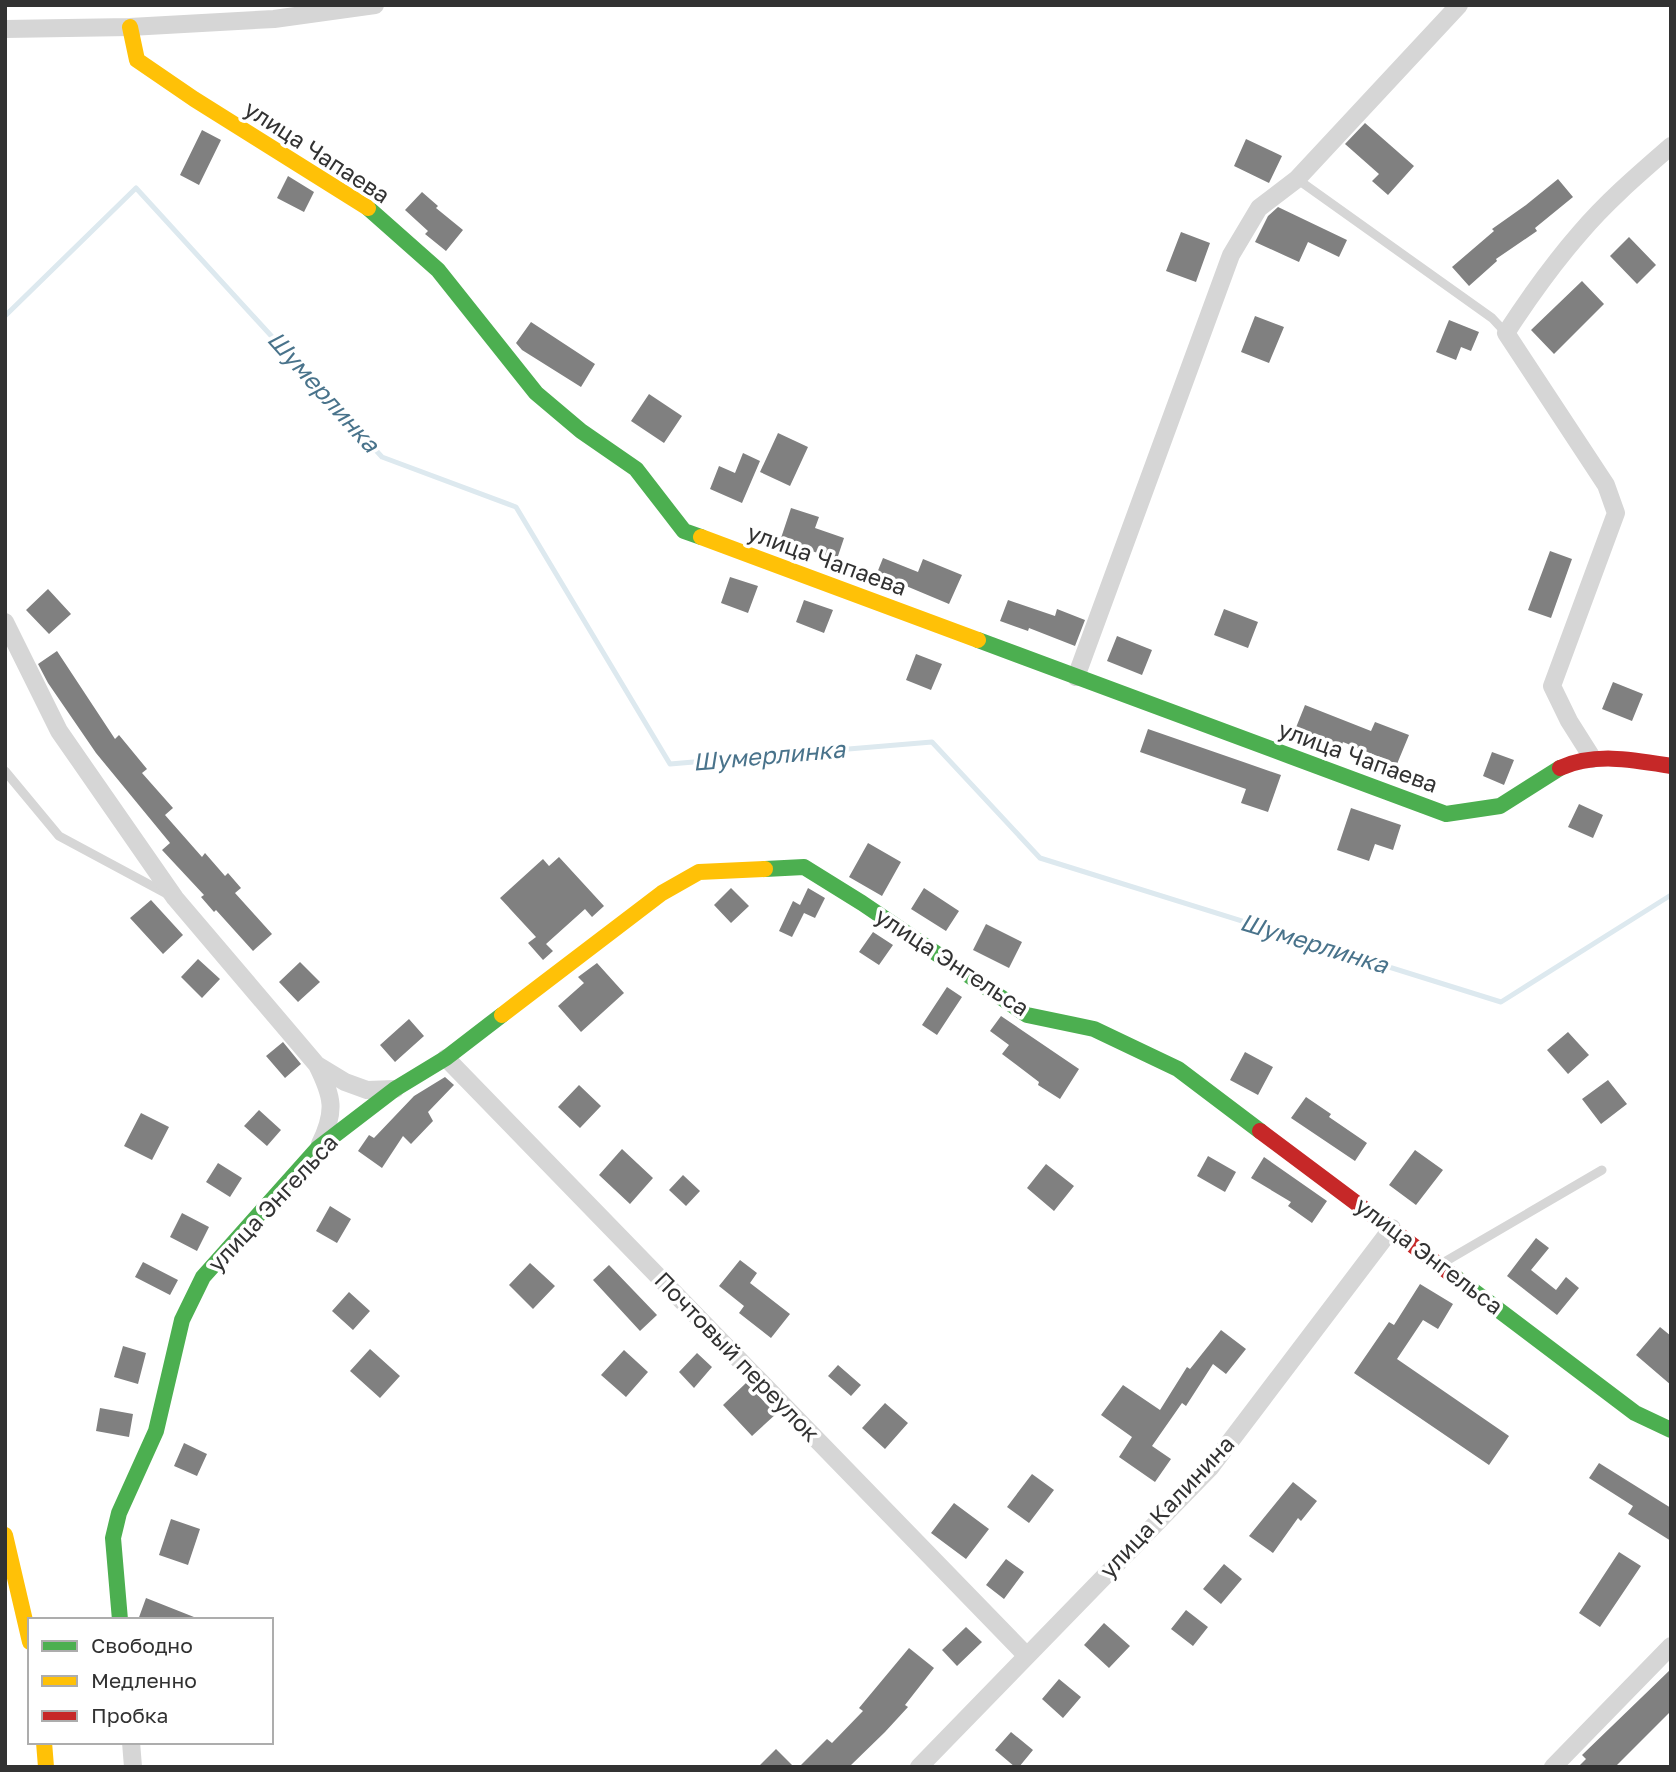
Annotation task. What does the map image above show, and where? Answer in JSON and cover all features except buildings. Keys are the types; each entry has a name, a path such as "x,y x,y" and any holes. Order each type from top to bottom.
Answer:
{"street":[{"path":"5,29 130,27 274,19 375,5"},
{"path":"1076,677 1231,256 1259,208 1297,179 1459,5"},
{"name":"улица Чапаева","path":"130,27 137,60 194,99 365,205 438,270 537,393 580,431 636,469 684,531 1446,814 1500,806 1563,766 1593,758 1635,760 1671,766"},
{"path":"1593,758 1569,721 1552,687 1616,513 1606,485 1506,333 1526,302 1581,232 1631,181 1671,146"},
{"path":"5,622 59,731 175,898 317,1065 329,1090 332,1111 329,1125 318,1148"},
{"name":"улица Энгельса","path":"120,1618 113,1538 119,1513 156,1431 182,1320 203,1277 318,1148 395,1089 446,1058 662,893 699,872 804,867 1027,1015 1094,1029 1178,1069 1635,1413 1671,1430"},
{"name":"Почтовый переулок","path":"446,1058 1027,1656"},
{"path":"317,1065 345,1082 367,1090 395,1089"},
{"name":"улица Калинина","path":"919,1767 1210,1468 1392,1228"},
{"path":"5,1535 28,1633"},
{"path":"1553,1767 1671,1646"},
{"path":"44,1744 46,1767"},
{"path":"54,1744 60,1767"},
{"path":"131,1744 133,1767"}],"lane":[{"path":"1297,179 1492,318 1506,333"},
{"path":"5,771 59,836 175,898"},
{"path":"1440,1265 1602,1170"}],"waterway":[{"name":"Шумерлинка","path":"5,316 136,188 382,457 516,507 670,764 932,742 1040,858 1501,1002 1671,895"}],"traffic: fast":[{"path":"368,208 438,270 536,393 581,431 636,469 684,531 701,537"},
{"path":"978,640 1446,814 1500,806 1560,768"},
{"path":"765,869 804,867 1027,1015 1094,1029 1178,1069 1260,1131"},
{"path":"120,1618 113,1538 119,1513 156,1431 182,1320 203,1277 318,1148 395,1089 446,1058 502,1015"},
{"path":"1455,1277 1635,1413 1671,1430"}],"traffic: slow":[{"path":"130,27 137,60 368,208"},
{"path":"701,537 978,640"},
{"path":"502,1015 662,893 699,872 765,869"},
{"path":"5,1535 28,1633"},
{"path":"44,1744 46,1767"}],"traffic: jam":[{"path":"1560,768 1601,759 1671,766"},
{"path":"1260,1131 1455,1277"}]}
